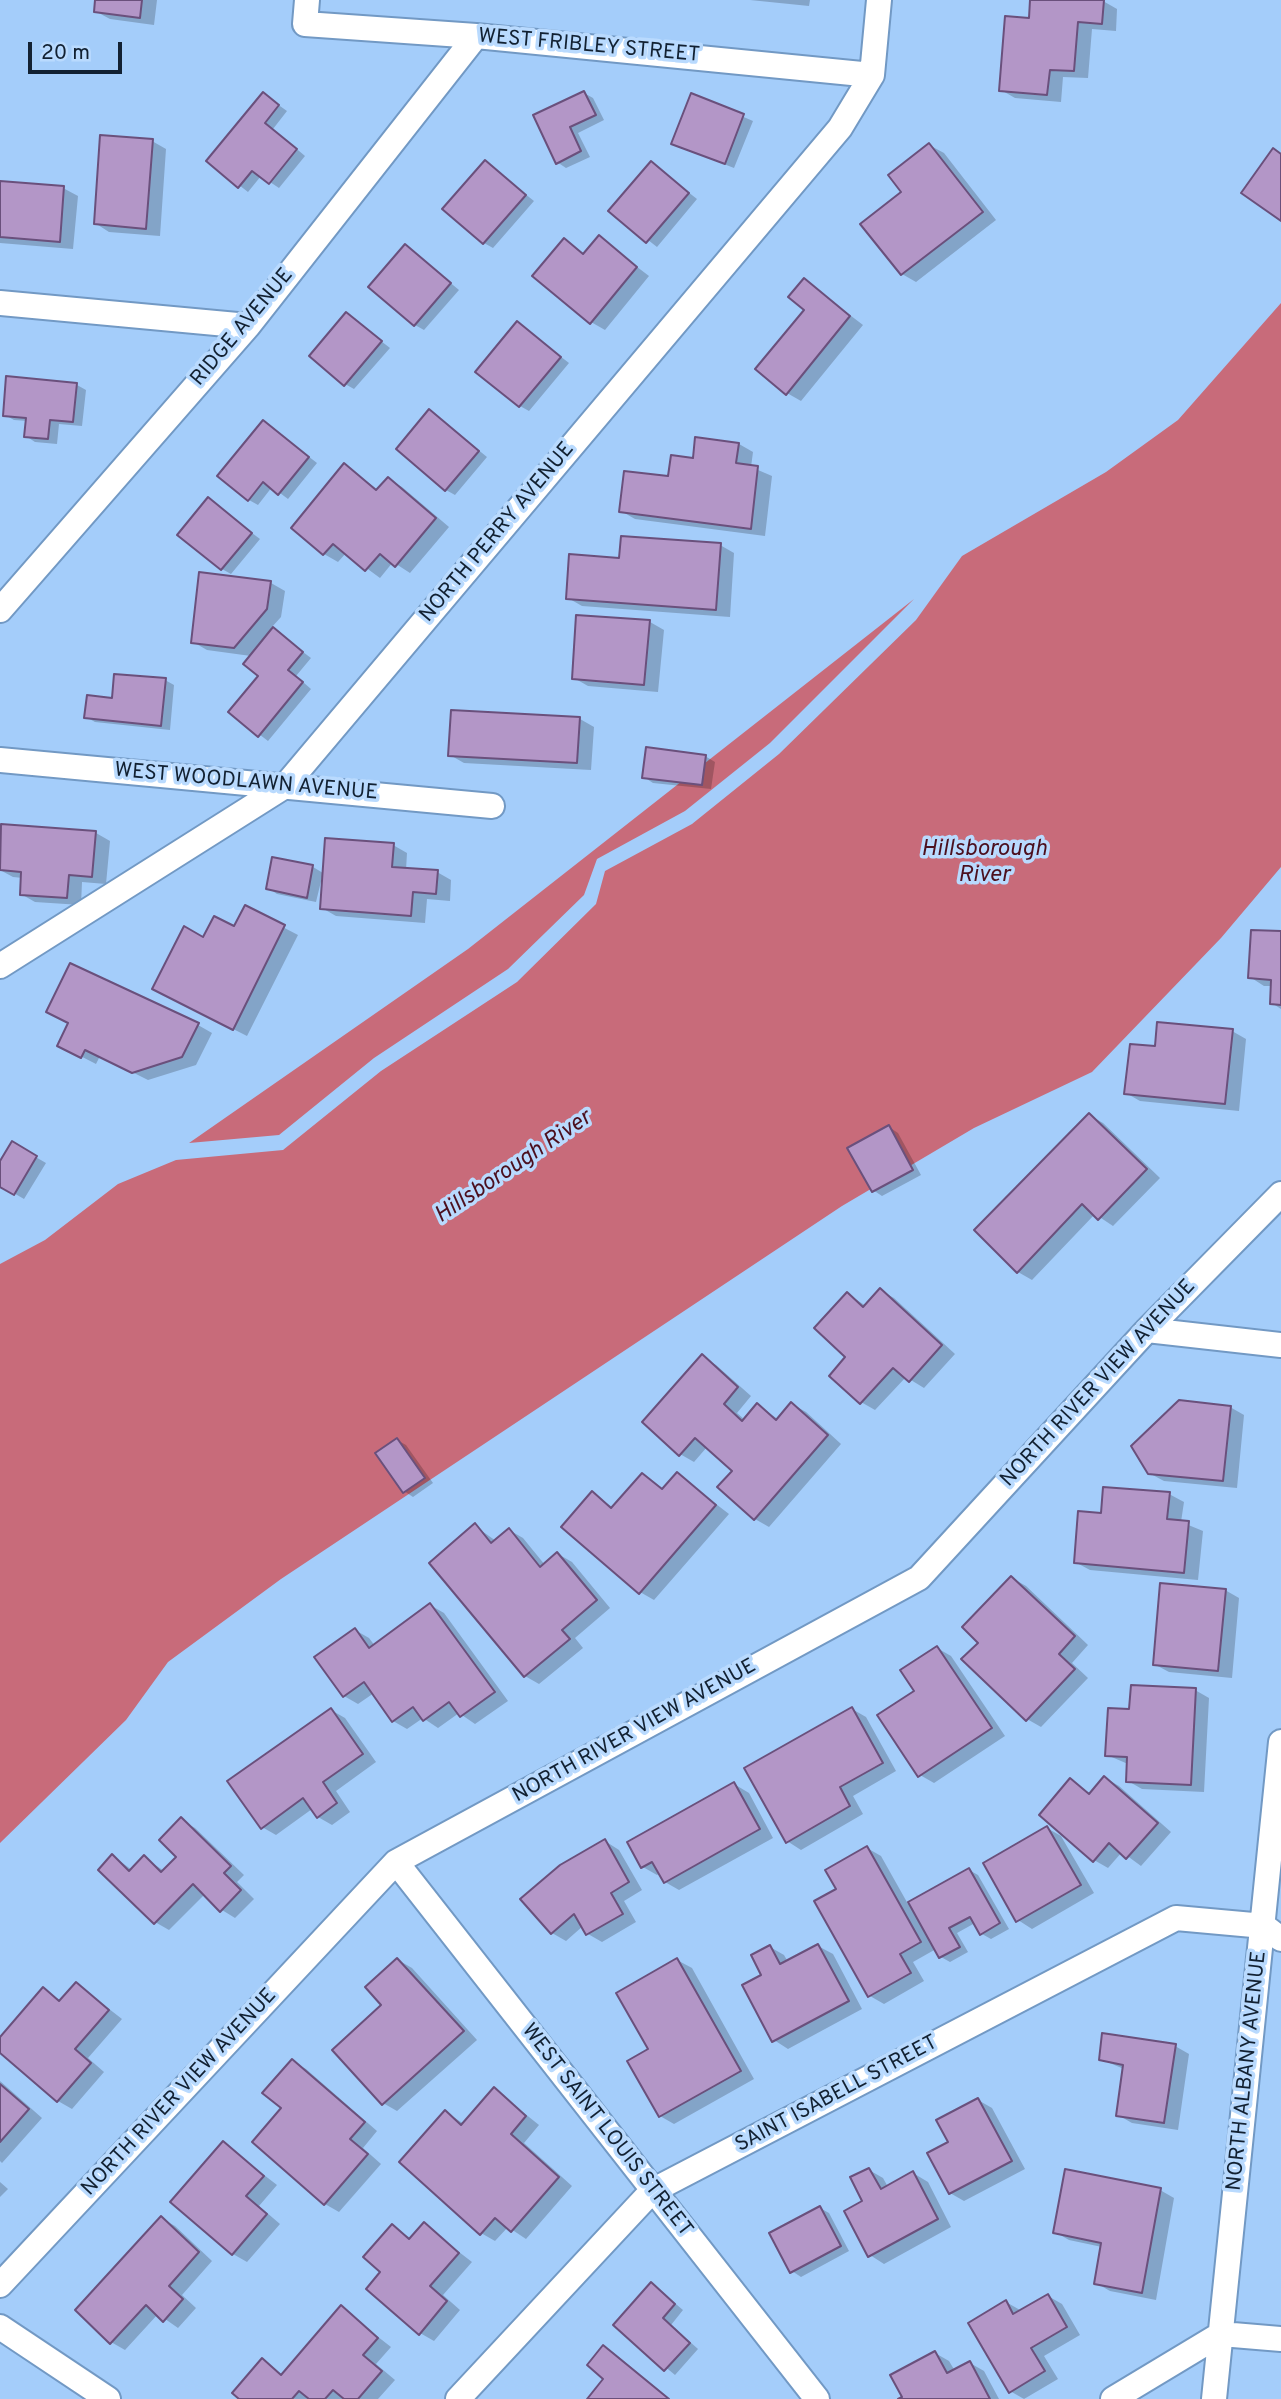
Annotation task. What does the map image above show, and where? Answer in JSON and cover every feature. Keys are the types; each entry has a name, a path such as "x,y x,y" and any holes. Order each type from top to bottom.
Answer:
{"street":[{"name":"NORTH PERRY AVENUE","path":"0,965 285,786 840,128 872,75 879,0"},
{"name":"WEST FRIBLEY STREET","path":"306,12 476,36 872,75"},
{"name":"RIDGE AVENUE","path":"0,610 248,326 476,36"},
{"path":"0,303 248,326"},
{"name":"WEST WOODLAWN AVENUE","path":"0,760 492,806"},
{"name":"NORTH RIVER VIEW AVENUE","path":"0,2285 396,1862 919,1578 1147,1330 1281,1194"},
{"path":"1147,1330 1281,1345"},
{"name":"NORTH ALBANY AVENUE","path":"1214,2399 1272,1933 1281,1742"},
{"name":"WEST SAINT LOUIS STREET","path":"396,1862 817,2399"},
{"name":"SAINT ISABELL STREET","path":"458,2399 652,2191 1176,1917 1272,1933"},
{"path":"0,2327 108,2399"},
{"path":"1113,2399 1221,2334 1281,2339"}],"water":[{"name":"Hillsborough River","path":"1281,303 1281,867 1221,938 1092,1072 974,1128 842,1206 281,1579 168,1662 126,1720 0,1843 0,1264 45,1240 118,1184 176,1160 283,1150 381,1071 517,982 596,904 605,871 692,824 779,754 916,620 962,556 1106,472 1178,420"},
{"path":"914,599 770,743 685,811 597,859 584,895 508,969 374,1058 279,1135 189,1143 468,949"}],"building":[{"path":"95,0 142,0 140,18 94,12"},
{"path":"1030,0 1104,0 1102,24 1078,22 1074,71 1050,70 1047,95 999,91 1005,16 1029,18"},
{"path":"584,91 596,115 570,127 581,151 556,164 533,115"},
{"path":"263,92 279,105 265,123 297,149 269,184 252,171 238,188 206,161"},
{"path":"691,93 744,114 725,164 671,144"},
{"path":"100,135 153,139 146,229 94,224"},
{"path":"929,143 983,212 901,275 860,224 901,192 888,175"},
{"path":"1273,148 1281,154 1281,221 1241,193"},
{"path":"485,160 526,195 483,244 442,209"},
{"path":"651,161 689,193 646,243 608,211"},
{"path":"0,181 64,186 60,242 0,237"},
{"path":"599,235 637,267 590,324 532,276 564,238 583,254"},
{"path":"405,244 451,283 414,326 368,287"},
{"path":"804,278 850,316 786,395 755,369 804,310 788,297"},
{"path":"346,312 382,341 344,386 309,356"},
{"path":"517,321 561,357 519,407 475,372"},
{"path":"6,376 77,383 73,422 50,420 48,439 24,437 26,418 3,416"},
{"path":"429,409 479,451 445,491 396,449"},
{"path":"263,420 309,457 278,495 263,482 248,501 217,476"},
{"path":"695,437 739,443 736,463 758,466 751,529 619,512 624,471 668,476 671,455 693,458"},
{"path":"344,463 376,490 388,477 436,518 395,567 380,554 365,571 333,544 323,555 291,528"},
{"path":"208,497 252,533 221,570 177,535"},
{"path":"621,536 721,543 716,610 566,599 569,554 619,558"},
{"path":"199,572 271,581 267,609 234,648 191,643"},
{"path":"576,615 650,620 644,685 572,679"},
{"path":"273,627 303,652 288,670 303,682 258,737 228,712 258,676 243,664"},
{"path":"114,674 166,678 161,726 84,718 87,695 112,698"},
{"path":"451,710 580,717 577,763 448,756"},
{"path":"646,747 706,755 702,785 642,778"},
{"path":"1,824 96,831 92,877 69,875 67,898 20,895 21,872 0,870"},
{"path":"325,838 394,843 392,867 438,870 436,894 413,892 411,916 320,909"},
{"path":"272,857 313,865 307,898 266,889"},
{"path":"245,905 285,925 233,1030 152,989 184,926 203,937 214,916 234,926"},
{"path":"1251,930 1281,931 1281,1005 1270,1004 1271,980 1248,978"},
{"path":"70,963 199,1023 182,1057 132,1073 85,1050 81,1058 57,1046 68,1023 46,1012"},
{"path":"1157,1022 1233,1029 1225,1104 1124,1094 1130,1044 1155,1046"},
{"path":"1089,1113 1147,1169 1098,1220 1082,1204 1017,1273 974,1230"},
{"path":"889,1125 913,1170 872,1192 847,1148"},
{"path":"12,1141 37,1156 14,1195 0,1187 0,1161"},
{"path":"880,1288 942,1345 909,1382 893,1368 860,1404 829,1376 845,1357 814,1328 847,1292 863,1307"},
{"path":"702,1354 738,1387 724,1404 742,1421 757,1403 776,1420 791,1402 828,1435 754,1520 717,1487 732,1471 695,1438 679,1456 642,1422"},
{"path":"1179,1400 1231,1406 1223,1481 1148,1474 1131,1446"},
{"path":"397,1438 425,1478 403,1493 375,1453"},
{"path":"677,1472 716,1505 639,1594 561,1527 592,1491 611,1508 642,1473 662,1489"},
{"path":"1103,1487 1170,1492 1167,1519 1189,1521 1184,1573 1074,1563 1078,1511 1101,1513"},
{"path":"475,1523 491,1543 509,1528 540,1567 557,1552 597,1600 562,1630 570,1639 524,1677 429,1563"},
{"path":"1011,1576 1075,1636 1059,1654 1075,1669 1026,1721 961,1659 978,1643 962,1627"},
{"path":"1160,1583 1226,1589 1218,1671 1153,1665"},
{"path":"430,1603 495,1692 460,1717 449,1702 423,1721 413,1707 392,1722 364,1682 343,1697 314,1657 355,1628 369,1648"},
{"path":"937,1646 992,1728 918,1777 877,1715 914,1691 900,1670"},
{"path":"1131,1685 1196,1688 1191,1785 1126,1782 1127,1757 1105,1756 1108,1708 1129,1709"},
{"path":"852,1707 883,1763 840,1787 850,1806 786,1843 744,1768"},
{"path":"331,1708 363,1754 323,1782 337,1803 317,1818 303,1798 261,1829 227,1781"},
{"path":"1104,1776 1158,1823 1126,1859 1109,1843 1093,1862 1039,1815 1070,1778 1089,1794"},
{"path":"734,1782 760,1829 664,1883 652,1862 641,1868 627,1842"},
{"path":"181,1817 231,1866 224,1873 241,1890 220,1912 193,1884 154,1924 98,1870 112,1854 129,1871 144,1855 161,1872 176,1857 159,1840"},
{"path":"1047,1826 1081,1885 1016,1922 983,1863"},
{"path":"605,1839 629,1882 611,1893 623,1914 586,1935 574,1914 551,1934 520,1899 560,1865"},
{"path":"867,1846 921,1942 900,1954 911,1973 868,1997 814,1901 836,1889 825,1870"},
{"path":"969,1868 1000,1923 980,1935 970,1917 949,1928 960,1947 939,1958 908,1902"},
{"path":"818,1944 849,2001 772,2042 742,1985 761,1975 751,1955 770,1945 780,1964"},
{"path":"397,1958 464,2031 382,2105 332,2050 381,2005 365,1987"},
{"path":"677,1958 741,2071 659,2117 627,2061 648,2049 616,1993"},
{"path":"76,1982 109,2010 75,2049 91,2063 57,2102 0,2053 0,2037 43,1987 59,2001"},
{"path":"1102,2033 1176,2044 1164,2123 1116,2116 1123,2065 1099,2060"},
{"path":"292,2059 365,2122 350,2139 368,2154 324,2205 252,2142 281,2108 262,2093"},
{"path":"0,2084 29,2109 0,2142"},
{"path":"494,2087 526,2116 511,2134 559,2177 511,2232 495,2218 480,2235 399,2162 445,2110 461,2125"},
{"path":"978,2098 1012,2161 949,2194 927,2153 948,2142 936,2120"},
{"path":"223,2141 264,2176 246,2196 267,2214 232,2255 170,2202"},
{"path":"869,2168 881,2189 913,2171 938,2219 868,2257 844,2211 862,2201 850,2177"},
{"path":"1065,2169 1161,2188 1142,2293 1094,2284 1101,2243 1053,2233"},
{"path":"820,2206 841,2246 790,2273 769,2233"},
{"path":"161,2216 199,2252 169,2286 183,2299 163,2322 146,2305 110,2344 75,2310"},
{"path":"424,2222 459,2253 430,2286 447,2301 419,2335 366,2289 380,2272 363,2257 392,2224 409,2239"},
{"path":"651,2282 675,2304 663,2318 690,2343 664,2371 613,2325"},
{"path":"1048,2294 1067,2327 1031,2348 1045,2371 1009,2393 968,2323 1006,2300 1013,2314"},
{"path":"341,2305 378,2338 363,2355 382,2371 358,2399 344,2399 333,2390 325,2399 309,2399 299,2391 292,2399 239,2399 232,2393 262,2358 281,2375"},
{"path":"603,2345 669,2399 587,2399 603,2379 587,2365"},
{"path":"935,2351 947,2373 970,2361 990,2399 898,2399 902,2397 890,2375"}]}
